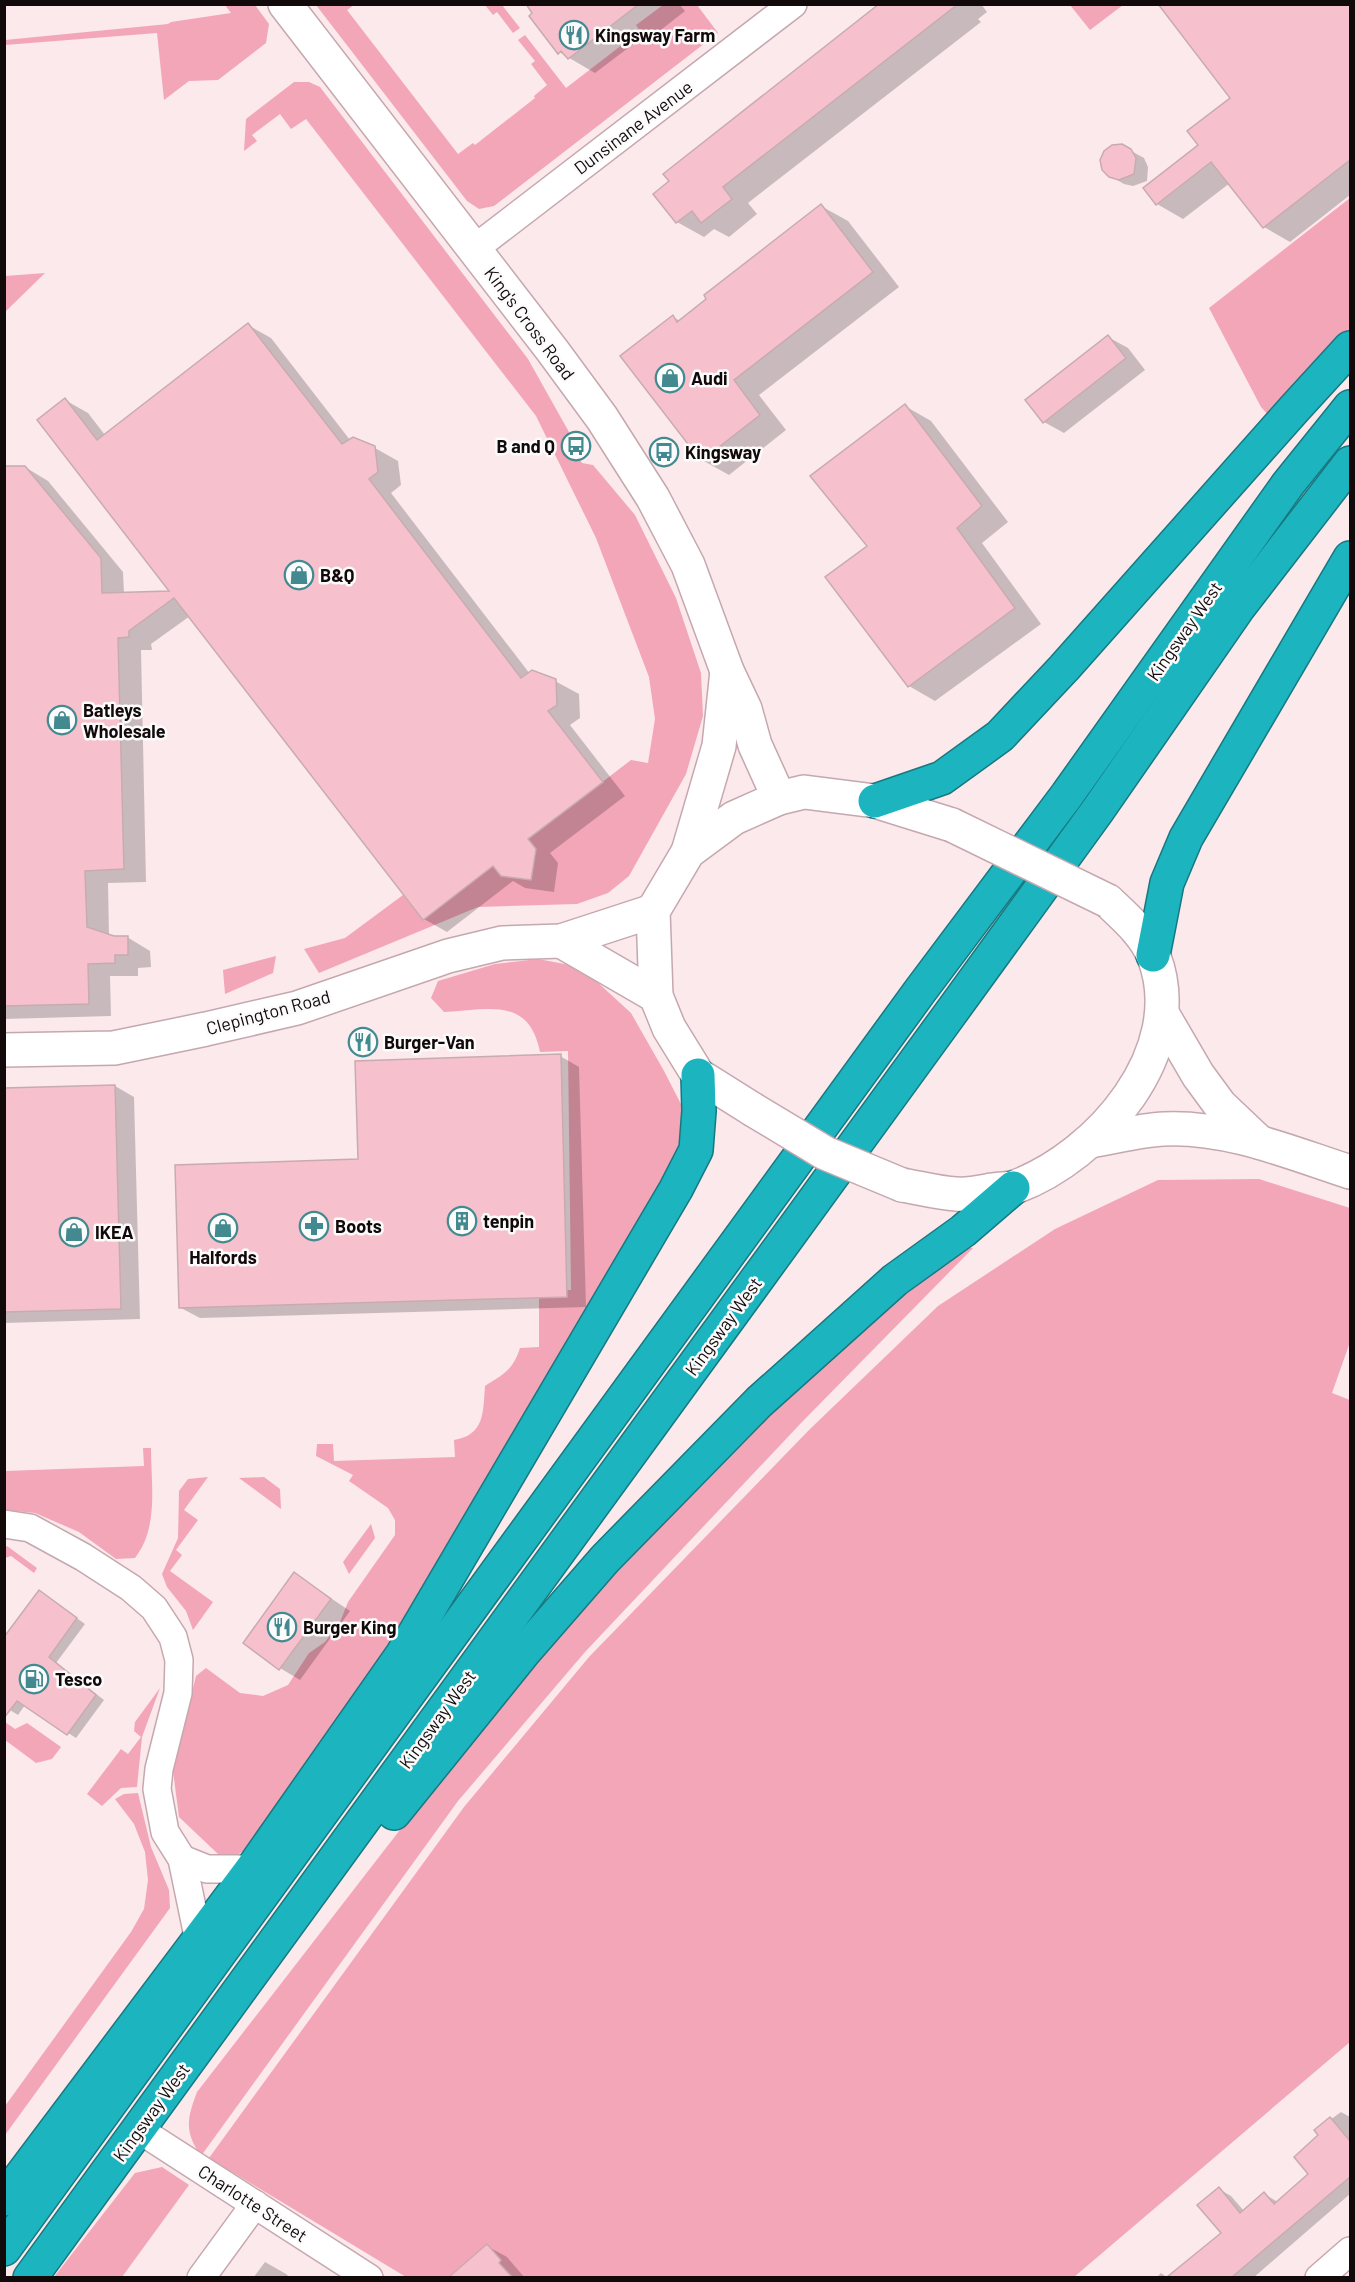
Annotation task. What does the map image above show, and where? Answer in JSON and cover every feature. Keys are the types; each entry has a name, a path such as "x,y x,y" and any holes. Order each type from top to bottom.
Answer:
{"highway":[{"path":"875,801 942,778 1000,736 1064,668 1350,348"},
{"name":"Kingsway West","path":"4,2249 913,1001 1067,795 1288,484 1350,406"},
{"name":"Kingsway West","path":"30,2277 957,1005 1098,810 1238,608 1350,463"},
{"path":"1153,956 1167,883 1185,838 1350,558"},
{"path":"4,2199 252,1869 402,1655 676,1189 696,1150 699,1111 698,1075"},
{"path":"138,2129 524,1653 604,1559 759,1402 895,1280 963,1231 1013,1188"}],"main road":[{"name":"King's Cross Road","path":"285,4 602,418 653,498 688,565 727,671 745,709 755,745 779,798"},
{"path":"688,852 734,818 779,798 804,792 875,801 952,825 1108,901 1135,927 1153,956 1161,982 1162,1015 1147,1067 1121,1108 1091,1141 1057,1167 1013,1188 957,1194 902,1185 825,1153 698,1075 669,1028 656,996 653,911 688,852 719,746 727,671"},
{"name":"Clepington Road","path":"4,1050 114,1048 297,1008 448,956 491,945 561,940 653,911"},
{"path":"561,940 656,996"},
{"path":"1162,1015 1198,1075 1220,1105 1259,1142"},
{"path":"1091,1141 1164,1129 1204,1131 1259,1142 1350,1172"}],"street":[{"name":"Dunsinane Avenue","path":"474,249 793,4"},
{"path":"4,1524 30,1528 83,1557 131,1588 154,1608 173,1637 179,1660 178,1693 159,1769 157,1789 165,1832 182,1858 199,1941"},
{"path":"182,1858 207,1869 252,1869"},
{"name":"Charlotte Street","path":"138,2129 369,2277"},
{"path":"201,2277 255,2204"},
{"path":"1319,2277 1350,2251"}],"shaded area":[{"path":"225,5 255,5 269,24 266,43 218,80 189,81 164,100 157,33 5,45 5,40 168,24 231,13"},
{"path":"316,5 354,5 347,10 458,154 473,143 475,145 535,98 534,96 547,85 531,64 535,61 518,40 525,35 566,88 640,31 636,25 663,5 697,5 718,33 494,206 479,209 467,201"},
{"path":"485,5 502,5 520,28 513,33 497,12 493,15"},
{"path":"1070,5 1123,5 1090,30"},
{"path":"294,82 309,82 320,87 528,359 569,432 568,442 582,463 593,465 635,515 676,598 701,673 703,716 686,774 629,876 608,893 577,904 478,907 319,973 304,949 345,938 403,895 423,920 493,866 501,876 531,880 536,849 528,839 631,760 648,763 655,719 649,677 596,538 536,416 306,119 291,129 280,114 252,135 257,141 244,151 246,119"},
{"path":"1350,198 1350,329 1271,418 1261,407 1209,308"},
{"path":"45,273 5,312 5,276"},
{"path":"276,956 273,973 225,994 223,970"},
{"path":"538,959 575,966 595,980 631,1013 683,1108 685,1144 343,1727 260,1838 239,1854 218,1854 179,1817 173,1771 196,1676 206,1668 240,1693 263,1696 288,1685 309,1653 325,1642 340,1622 348,1602 395,1535 395,1520 388,1508 349,1481 353,1475 316,1456 317,1444 333,1444 334,1461 455,1457 454,1440 472,1433 480,1421 485,1386 507,1371 520,1348 539,1347 539,1298 567,1297 567,1290 571,1290 568,1051 540,1052 535,1034 527,1022 516,1014 491,1009 444,1012 431,998 438,981 495,964"},
{"path":"1259,1179 1350,1208 1350,1342 1332,1393 1350,1400 1350,2042 1074,2277 406,2277 209,2158 464,1807 589,1657 809,1430 938,1306 1055,1229 1158,1180"},
{"path":"965,1247 973,1248 802,1422 585,1652 458,1801 201,2156 192,2139 189,2125 197,2092 533,1658 648,1529 887,1302"},
{"path":"143,1448 151,1448 151,1519 143,1546 135,1558 116,1559 79,1532 35,1513 5,1510 5,1471 144,1466"},
{"path":"208,1477 184,1510 198,1520 176,1550 182,1555 170,1571 213,1602 193,1630 186,1611 167,1587 162,1574 178,1538 179,1491 188,1479"},
{"path":"264,1477 280,1489 281,1509 239,1478"},
{"path":"371,1524 375,1538 349,1574 343,1562"},
{"path":"7,1546 37,1568 34,1573 11,1556 5,1558 5,1547"},
{"path":"160,1688 142,1737 137,1787 121,1788 102,1806 87,1794 121,1749 128,1754 141,1737 134,1731 135,1722"},
{"path":"5,1722 15,1729 27,1723 61,1747 52,1759 36,1763 5,1740"},
{"path":"138,1793 151,1847 169,1890 170,1908 5,2135 5,2106 131,1932 144,1909 148,1880 145,1852 134,1824 115,1799 124,1794"},
{"path":"162,2167 189,2185 122,2277 54,2277 135,2173"}],"building":[{"name":"Kingsway Farm","path":"526,4 639,4 568,59 561,51 558,54 529,16 532,13"},
{"path":"879,4 958,4 723,187 732,199 701,223 692,211 676,223 653,194 669,181 663,174"},
{"path":"1158,4 1350,4 1350,160 1263,228 1211,162 1156,205 1143,188 1198,145 1187,131 1230,98"},
{"path":"1122,144 1131,149 1136,158 1134,174 1119,180 1109,177 1102,170 1100,160 1104,151 1112,145"},
{"path":"821,204 873,272 734,380 760,415 701,461 620,356 673,315 677,322 706,299 704,295"},
{"name":"B&Q","path":"248,323 342,444 353,437 375,446 378,472 369,479 521,678 532,670 556,679 557,705 548,711 603,782 528,839 536,849 531,880 501,876 493,866 423,920 174,598 129,631 129,637 118,638 124,869 85,871 87,927 114,936 128,936 128,955 115,955 115,963 88,964 89,1004 4,1006 4,466 25,466 101,558 102,593 169,591 37,420 65,398 97,440"},
{"path":"1108,335 1126,358 1043,423 1025,400"},
{"path":"905,404 982,506 957,528 1015,608 908,687 825,577 867,546 810,476"},
{"name":"tenpin","path":"561,1054 567,1297 179,1308 175,1165 358,1159 355,1061"},
{"name":"IKEA","path":"115,1085 121,1309 4,1312 4,1088"},
{"name":"Burger King","path":"294,1572 331,1599 279,1670 243,1643"},
{"path":"39,1590 77,1618 49,1657 96,1695 67,1735 17,1701 4,1718 4,1637"},
{"path":"1330,2117 1350,2141 1350,2177 1232,2277 1167,2277 1221,2233 1197,2205 1219,2187 1240,2213 1264,2192 1274,2204 1308,2174 1294,2157 1318,2135 1314,2130"},
{"path":"487,2244 501,2260 499,2263 512,2277 449,2277"}],"place":[{"name":"Kingsway Farm","path":"574,35"},
{"name":"Audi","path":"670,378"},
{"name":"B and Q","path":"576,446"},
{"name":"Kingsway","path":"664,452"},
{"name":"B&Q","path":"299,575"},
{"name":"Batleys Wholesale","path":"62,720"},
{"name":"Burger-Van","path":"363,1042"},
{"name":"tenpin","path":"462,1221"},
{"name":"Boots","path":"314,1226"},
{"name":"Halfords","path":"223,1228"},
{"name":"IKEA","path":"74,1232"},
{"name":"Burger King","path":"282,1627"},
{"name":"Tesco","path":"34,1679"}]}
